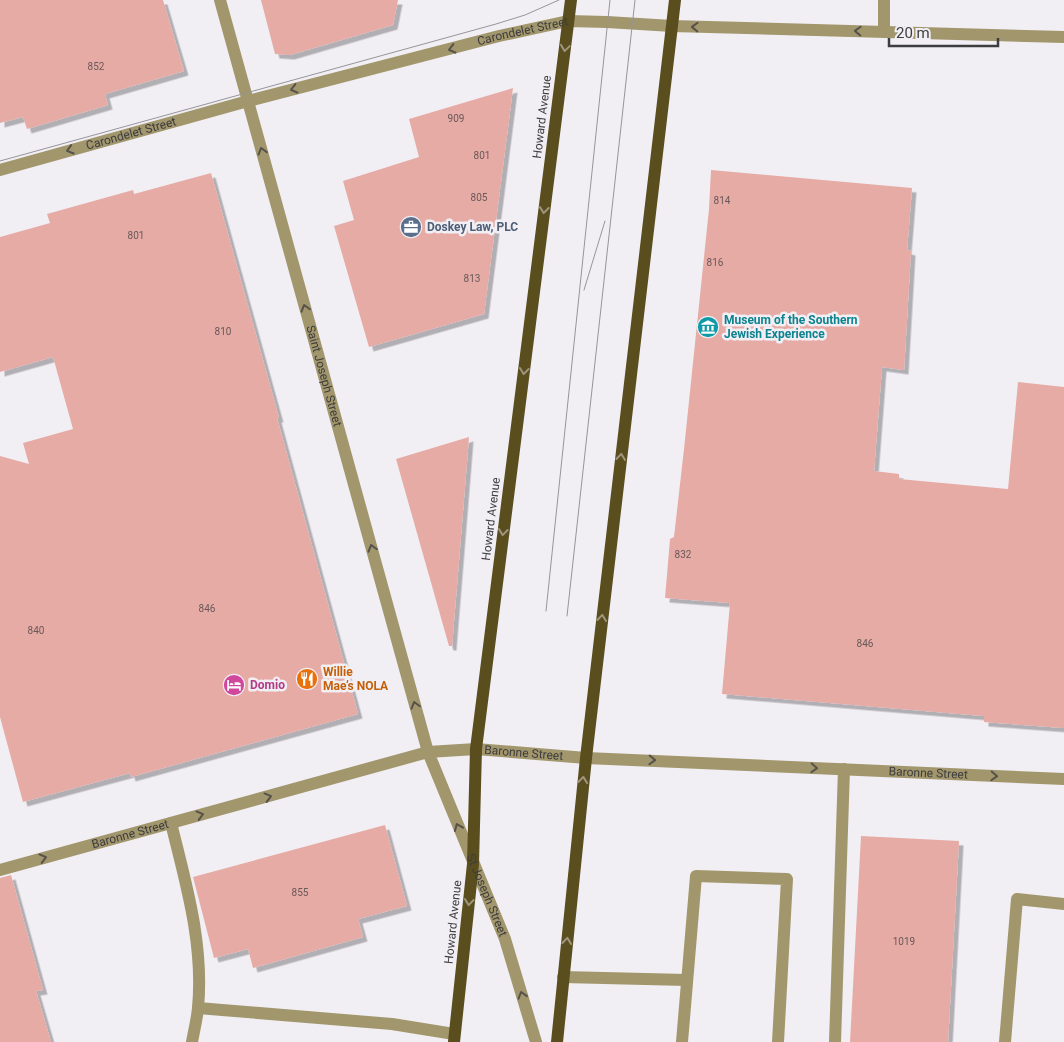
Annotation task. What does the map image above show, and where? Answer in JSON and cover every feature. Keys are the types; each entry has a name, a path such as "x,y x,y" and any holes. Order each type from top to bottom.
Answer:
{"main road":[{"name":"Howard Avenue","path":"454,1038 473,864 476,749 571,0"},
{"path":"557,1042 586,758 675,0"}],"street":[{"name":"Saint Joseph Street","path":"220,0 428,752"},
{"path":"884,0 884,32"},
{"name":"Carondelet Street","path":"0,170 248,101 489,39 568,21 672,26 1064,37"},
{"name":"Baronne Street","path":"0,870 428,752 476,749 586,758 1064,779"},
{"name":"St Joseph Street","path":"428,752 504,939 536,1042"},
{"path":"835,1042 844,769"},
{"path":"171,823 194,914 198,950 198,1008 192,1042"},
{"path":"682,1042 696,876 787,879 778,1042"},
{"path":"1005,1042 1017,899 1064,904"},
{"path":"563,977 686,980"},
{"path":"198,1008 392,1024 454,1038"}],"building":[{"path":"0,0 163,0 184,71 105,94 108,105 27,129 23,117 0,123"},
{"path":"261,0 398,0 393,25 290,55 275,54"},
{"path":"513,88 484,314 369,347 334,226 354,220 343,181 419,157 409,119"},
{"path":"711,170 912,188 907,250 911,251 904,370 882,367 874,471 899,474 899,479 1008,489 1018,382 1064,387 1064,728 984,722 984,716 722,694 730,603 665,598 670,539 674,537 684,449 709,209"},
{"path":"211,173 358,714 131,777 130,773 23,802 0,717 0,456 29,464 23,443 73,429 53,357 0,372 0,237 50,223 47,214 133,190 134,194"},
{"path":"469,437 452,646 449,646 396,459"},
{"path":"385,825 407,906 358,919 363,937 253,968 248,949 214,958 193,877"},
{"path":"861,836 959,841 948,1042 850,1042"},
{"path":"11,875 43,990 36,991 51,1042 0,1042 0,878"}],"tram line":[{"path":"0,161 496,24 525,15 559,0"},
{"path":"546,611 610,0"},
{"path":"567,616 635,0"},
{"path":"584,290 605,221"}],"place":[{"name":"Doskey Law, PLC","path":"411,227"},
{"name":"Museum of the Southern Jewish Experience","path":"708,327"},
{"name":"Willie Mae’s NOLA","path":"307,679"},
{"name":"Domio","path":"234,685"}]}
